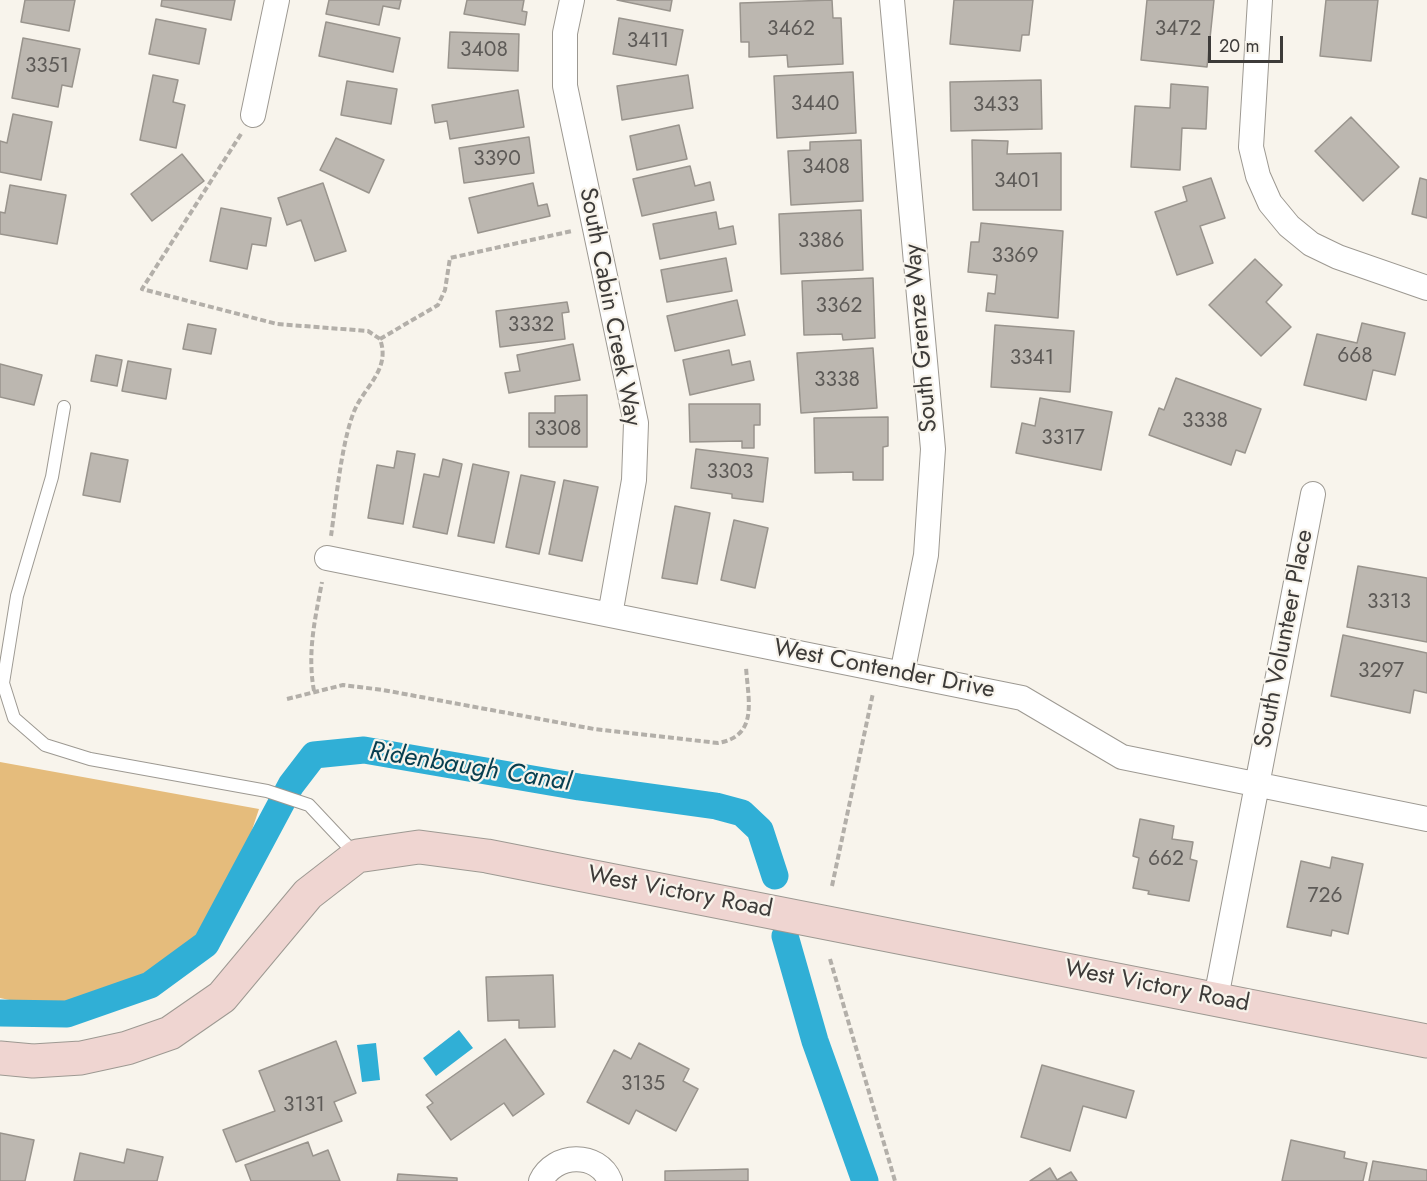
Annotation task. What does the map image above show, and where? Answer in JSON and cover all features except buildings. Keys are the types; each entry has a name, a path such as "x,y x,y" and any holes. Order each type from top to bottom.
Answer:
{"main road":[{"name":"West Victory Road","path":"0,1058 33,1060 81,1058 127,1048 170,1033 222,997 308,894 357,856 419,847 487,856 1427,1041"}],"street":[{"path":"253,115 277,0"},
{"name":"South Cabin Creek Way","path":"572,0 565,33 565,86 636,423 634,480 610,615"},
{"name":"South Grenze Way","path":"892,0 933,449 926,555 902,674"},
{"path":"1260,0 1251,147 1258,176 1270,203 1289,226 1311,244 1338,257 1427,288"},
{"name":"South Volunteer Place","path":"1216,998 1313,494"},
{"name":"West Contender Drive","path":"327,558 1022,698 1122,757 1427,819"},
{"path":"541,1181 555,1164 569,1159 584,1159 598,1165 610,1181"}],"lane":[{"path":"64,407 52,477 17,596 3,683 14,718 45,745 90,759 267,791 309,805 357,856"}],"path":[{"path":"253,115 142,289 259,320 368,331 380,339 383,357 379,372 357,406 349,431 310,642 310,667 314,691"},
{"path":"380,339 438,304 445,290 450,258 594,226"},
{"path":"287,699 343,685 383,690 594,729 718,744 734,741 744,731 748,717 746,642"},
{"path":"832,886 879,669"},
{"path":"830,959 895,1181"}],"shaded area":[{"path":"0,762 259,809 223,917 162,973 46,1008 0,998"}],"water":[{"path":"459,1030 473,1048 436,1076 423,1058"},
{"path":"376,1043 380,1080 362,1082 357,1045"}],"waterway":[{"name":"Ridenbaugh Canal","path":"0,1013 67,1014 150,985 206,944 291,785 314,755 364,750 579,787 716,806 742,813 760,830 775,876"},
{"name":"Ridenbaugh Canal","path":"785,936 815,1041 865,1181"}]}
